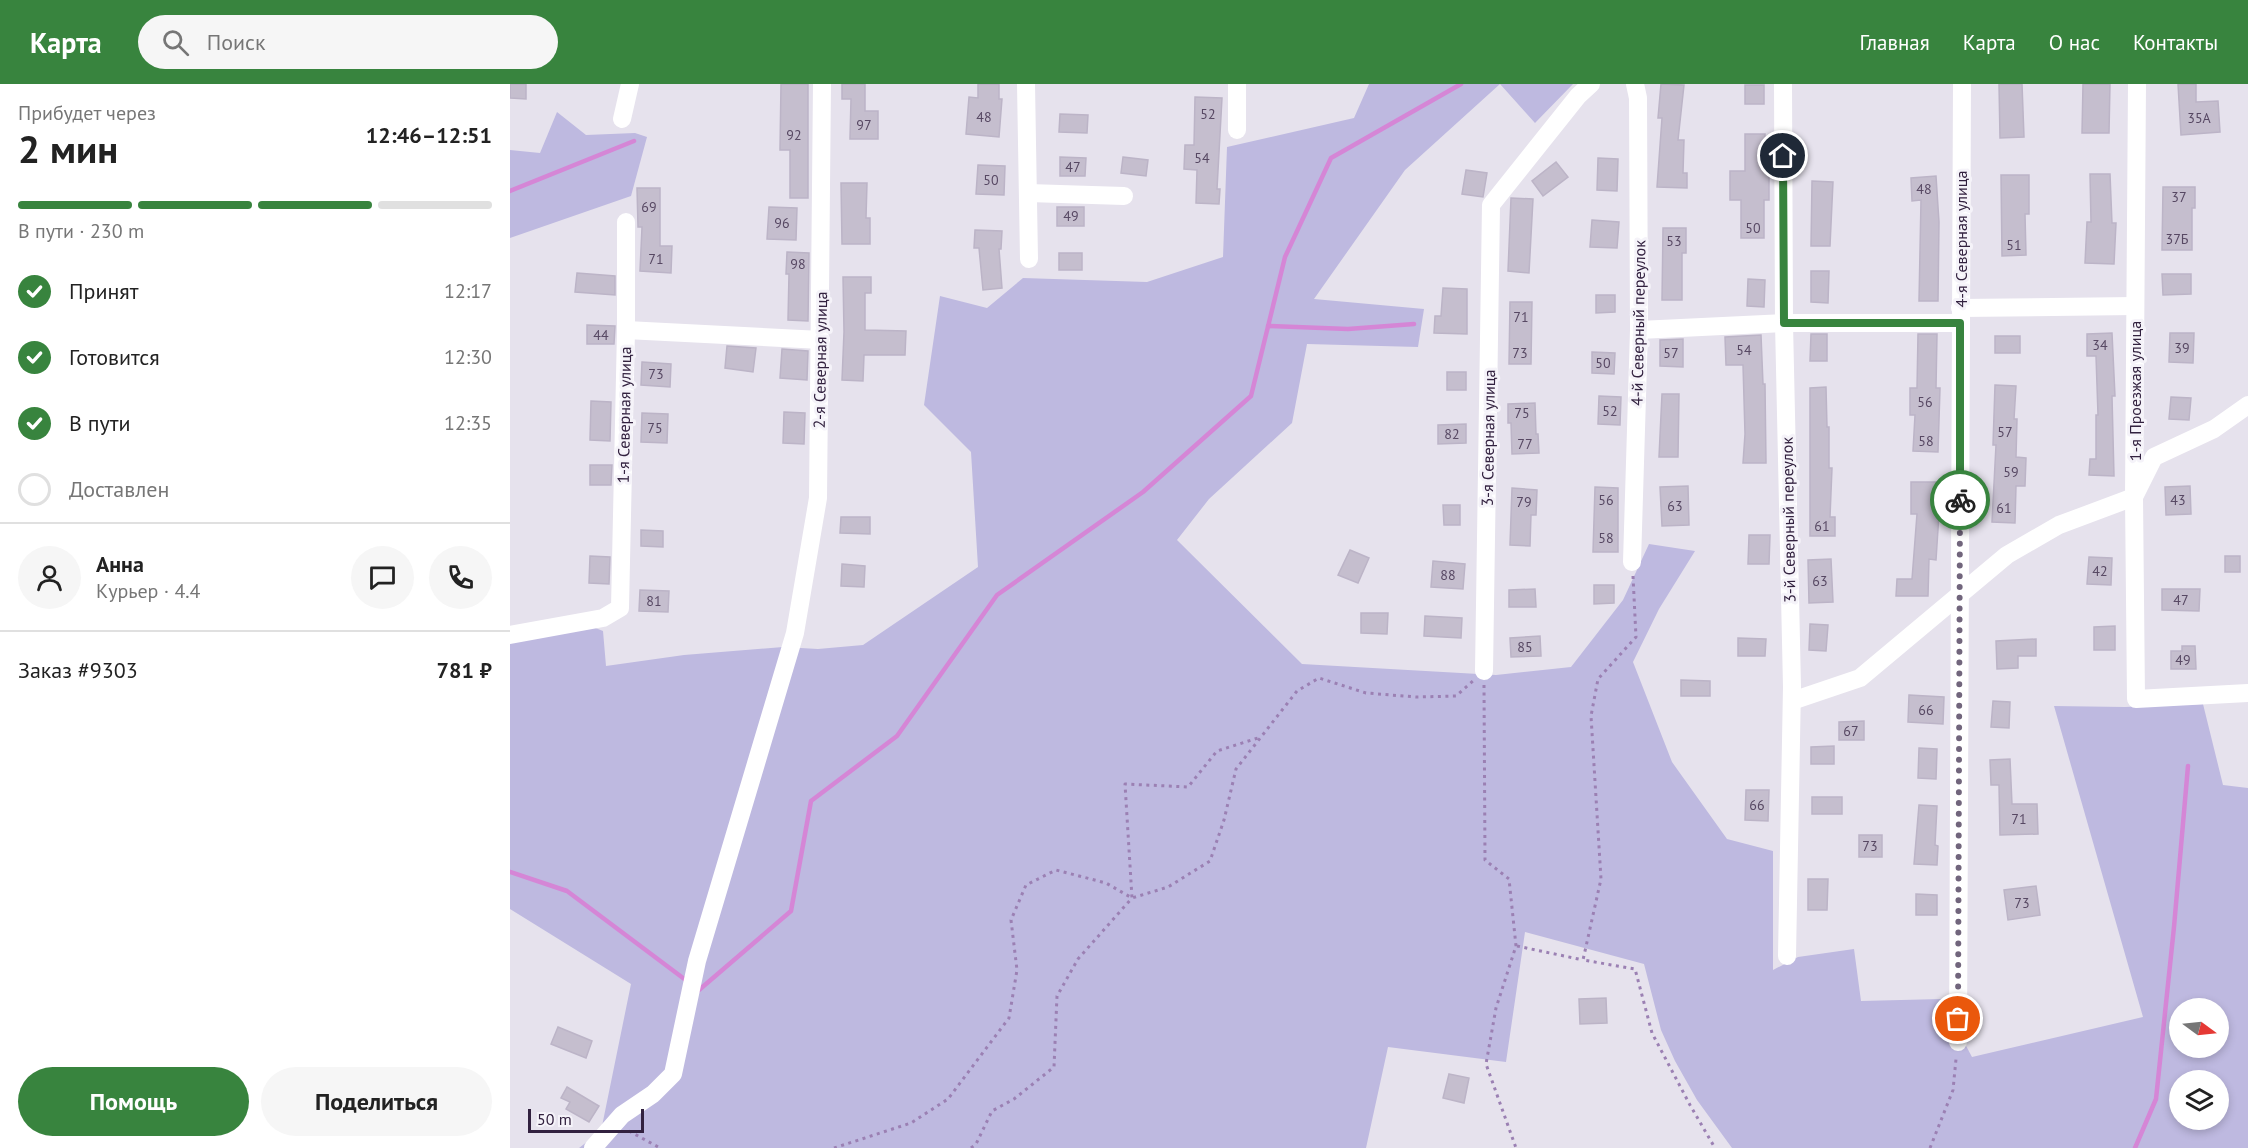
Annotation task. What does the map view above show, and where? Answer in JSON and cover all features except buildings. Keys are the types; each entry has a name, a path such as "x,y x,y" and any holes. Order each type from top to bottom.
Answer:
{"street":[{"path":"622,119 630,84"},
{"name":"2-я Северная улица","path":"593,1148 622,1115 653,1094 673,1074 697,961 795,633 818,498 822,84"},
{"path":"1026,84 1029,259"},
{"path":"1237,84 1237,130"},
{"name":"3-я Северная улица","path":"1484,670 1491,205 1578,96 1591,84"},
{"name":"4-й Северный переулок","path":"1632,562 1640,330 1638,98 1635,84"},
{"name":"3-й Северный переулок","path":"1783,84 1784,323 1792,700 1787,956"},
{"name":"4-я Северная улица","path":"1958,1042 1962,84"},
{"name":"1-я Проезжая улица","path":"2137,84 2134,497 2136,699 2248,693"},
{"path":"1028,193 1124,196"},
{"name":"1-я Северная улица","path":"510,635 603,618 620,608 626,222"},
{"path":"1640,330 2135,306"},
{"path":"626,330 821,340"},
{"path":"1792,700 1860,678 2007,555 2059,525 2134,497 2154,457 2214,429 2248,405"}],"path":[{"path":"1582,960 1601,879 1591,716 1598,679 1636,637 1632,562"},
{"path":"971,1148 976,1144 992,1111 1014,1099 1054,1067 1057,996 1078,959 1132,898 1168,887 1210,861 1224,820 1236,769 1297,691 1319,678 1366,693 1416,697 1456,696 1484,670"},
{"path":"1484,670 1485,860 1509,879 1516,946 1496,1008 1486,1064 1516,1148"},
{"path":"1132,898 1125,784 1188,787 1217,751 1261,737"},
{"path":"834,1148 911,1123 948,1099 1009,1018 1017,970 1011,920 1026,885 1056,870 1106,883 1132,898"},
{"path":"1516,946 1635,969 1652,1033 1715,1148"},
{"path":"1930,1148 1953,1090 1958,1042"},
{"path":"614,1124 660,1148"}],"shaded area":[{"path":"1369,84 1500,84 1405,170 1314,299 1424,309 1418,347 1307,344 1292,423 1209,499 1177,540 1302,664 1496,675 1571,667 1623,600 1649,544 1695,551 1659,609 1633,662 1672,762 1727,839 1773,851 1773,970 1798,957 1854,949 1861,1001 1941,999 1972,1057 2143,1017 2054,706 2125,707 2203,704 2223,785 2248,788 2248,1148 1732,1148 1697,1100 1675,1061 1661,1030 1644,964 1525,932 1506,1062 1388,1047 1366,1148 579,1148 601,1131 631,984 510,909 510,642 593,627 603,631 606,666 684,655 783,647 818,649 863,645 978,567 971,452 924,405 940,296 987,308 1023,278 1147,282 1223,257 1227,147 1354,118"},
{"path":"1500,84 1573,84 1535,123"},
{"path":"557,112 586,135 635,133 647,137 631,196 510,238 510,150 540,153"}],"waterway":[{"path":"696,988 699,990 791,911 811,801 897,736 997,595 1143,492 1251,396 1285,257 1331,158 1461,84"},
{"path":"510,191 634,141"},
{"path":"1268,326 1348,329 1414,324"},
{"path":"2135,1148 2156,1099 2188,766"},
{"path":"510,872 567,891 687,981"}],"way so far":[{"path":"1958,1019 1960,500"}],"route":[{"path":"1783,156 1784,323 1960,323 1960,500"}]}
